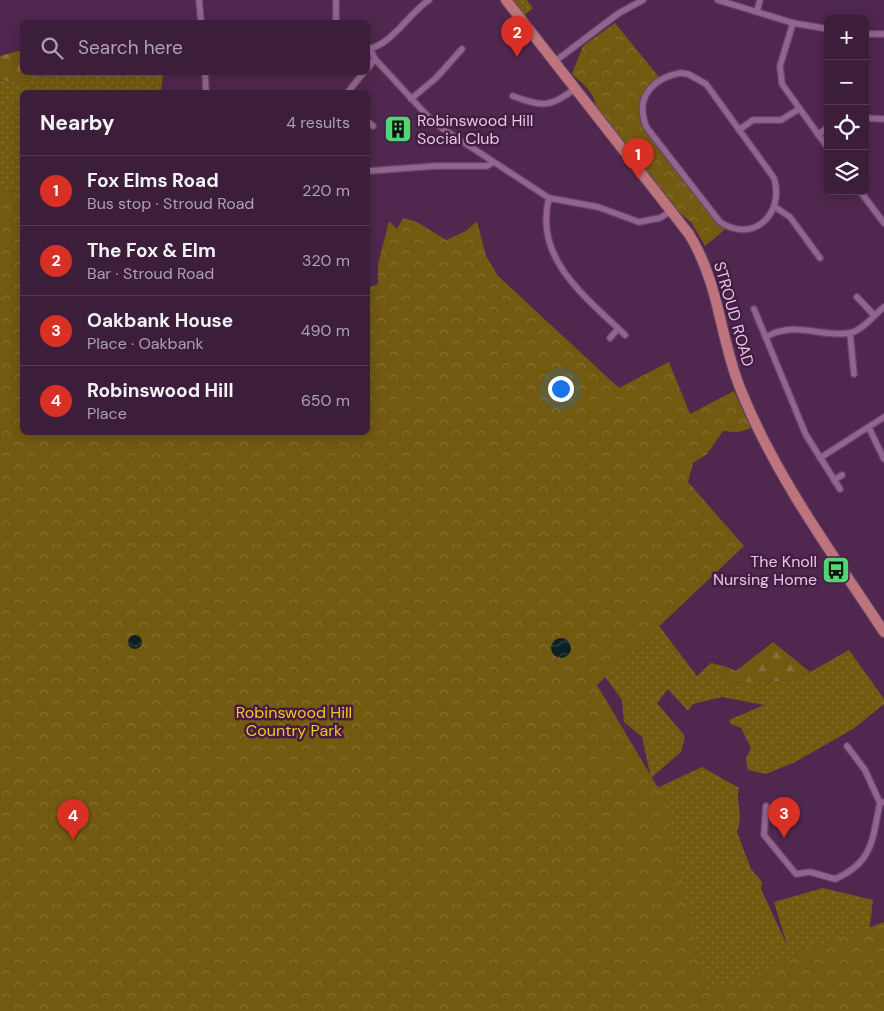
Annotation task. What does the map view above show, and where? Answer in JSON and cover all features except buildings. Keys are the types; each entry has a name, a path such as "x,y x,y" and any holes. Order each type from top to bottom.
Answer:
{"main road":[{"name":"STROUD ROAD","path":"506,0 689,234 705,263 714,288 728,355 769,454 884,632"}],"street":[{"path":"199,0 201,20"},
{"path":"336,0 336,20"},
{"path":"370,48 387,39 419,7 429,0"},
{"path":"554,62 619,13 643,0"},
{"path":"718,0 793,23 824,28"},
{"path":"757,11 760,0"},
{"path":"793,23 780,73 782,84 824,143"},
{"path":"869,34 884,34"},
{"path":"411,99 436,78 462,49"},
{"path":"370,51 375,59 434,123 492,163 549,198 598,207 640,222 660,218 671,211"},
{"path":"370,65 375,59"},
{"path":"680,73 688,74 706,84 739,130 774,178 777,188 775,208 764,222 746,229 728,227 720,222 647,128 644,120 644,100 648,91 660,79 680,73"},
{"path":"205,75 206,90"},
{"path":"350,90 362,75"},
{"path":"516,99 538,105 551,103 576,88"},
{"path":"739,130 753,120 785,119 799,109"},
{"path":"869,118 884,120"},
{"path":"818,135 824,130"},
{"path":"370,172 436,166 487,166 492,163"},
{"path":"863,195 884,223"},
{"path":"549,198 545,220 548,239 562,271 625,336"},
{"path":"775,208 790,217 820,258"},
{"path":"857,297 874,315"},
{"path":"766,337 790,329 850,333 863,326 884,307"},
{"path":"754,309 806,435 840,489"},
{"path":"610,338 618,329"},
{"path":"850,333 854,374"},
{"path":"820,458 884,417"},
{"path":"868,428 884,460"},
{"path":"834,480 842,474"},
{"path":"766,806 764,835 796,874 810,872 835,879 847,874 860,863 871,848 882,802 865,770 846,745"}],"green space":[{"path":"506,0 527,0 533,8 521,18"},
{"path":"615,23 658,76 644,101 644,120 712,214 728,227 705,246 691,222 679,212 596,106 590,92 572,74 583,46"},
{"path":"20,51 20,75 61,75 53,77 42,76 21,83 0,80 0,56"},
{"path":"59,75 163,75 161,90 20,90 20,191 0,190 0,80 21,83 42,76 53,77"},
{"name":"Robinswood Hill Country Park","path":"0,190 20,191 20,435 370,435 370,287 378,284 378,264 389,221 397,229 403,218 417,222 446,240 466,231 477,221 486,256 498,276 619,388 669,362 690,414 734,391 751,428 739,432 723,431 707,454 693,463 688,482 744,546 597,685 664,798 706,989 740,983 774,964 884,922 884,1011 0,1011"},
{"path":"659,626 697,676 711,663 727,667 721,671 728,683 788,681 810,672 849,650 884,699 884,704 853,729 795,762 766,774 748,770 746,759 751,748 741,728 731,724 729,720 764,705 722,697 693,704 688,711 668,689 657,703 685,736 681,752 651,778 642,737 624,722 622,700 598,667 610,631"},
{"path":"773,642 810,672 788,681 728,683 721,671 727,667 736,671"},
{"path":"702,767 739,788 740,819 737,832 751,869 762,882 761,889 787,945 774,902 823,888 873,900 866,958 704,998 642,795"}],"water":[{"path":"135,635 140,637 142,642 140,647 135,649 130,647 128,642 130,637"},
{"path":"561,638 568,641 571,648 568,655 561,658 554,655 551,648 554,641"}],"place":[{"name":"The Fox & Elm","path":"517,57"},
{"name":"Robinswood Hill Social Club","path":"398,129"},
{"name":"Fox Elms Road","path":"638,179"},
{"name":"The Knoll Nursing Home","path":"836,570"},
{"name":"Oakbank House","path":"784,838"},
{"name":"Robinswood Hill","path":"73,840"}]}
